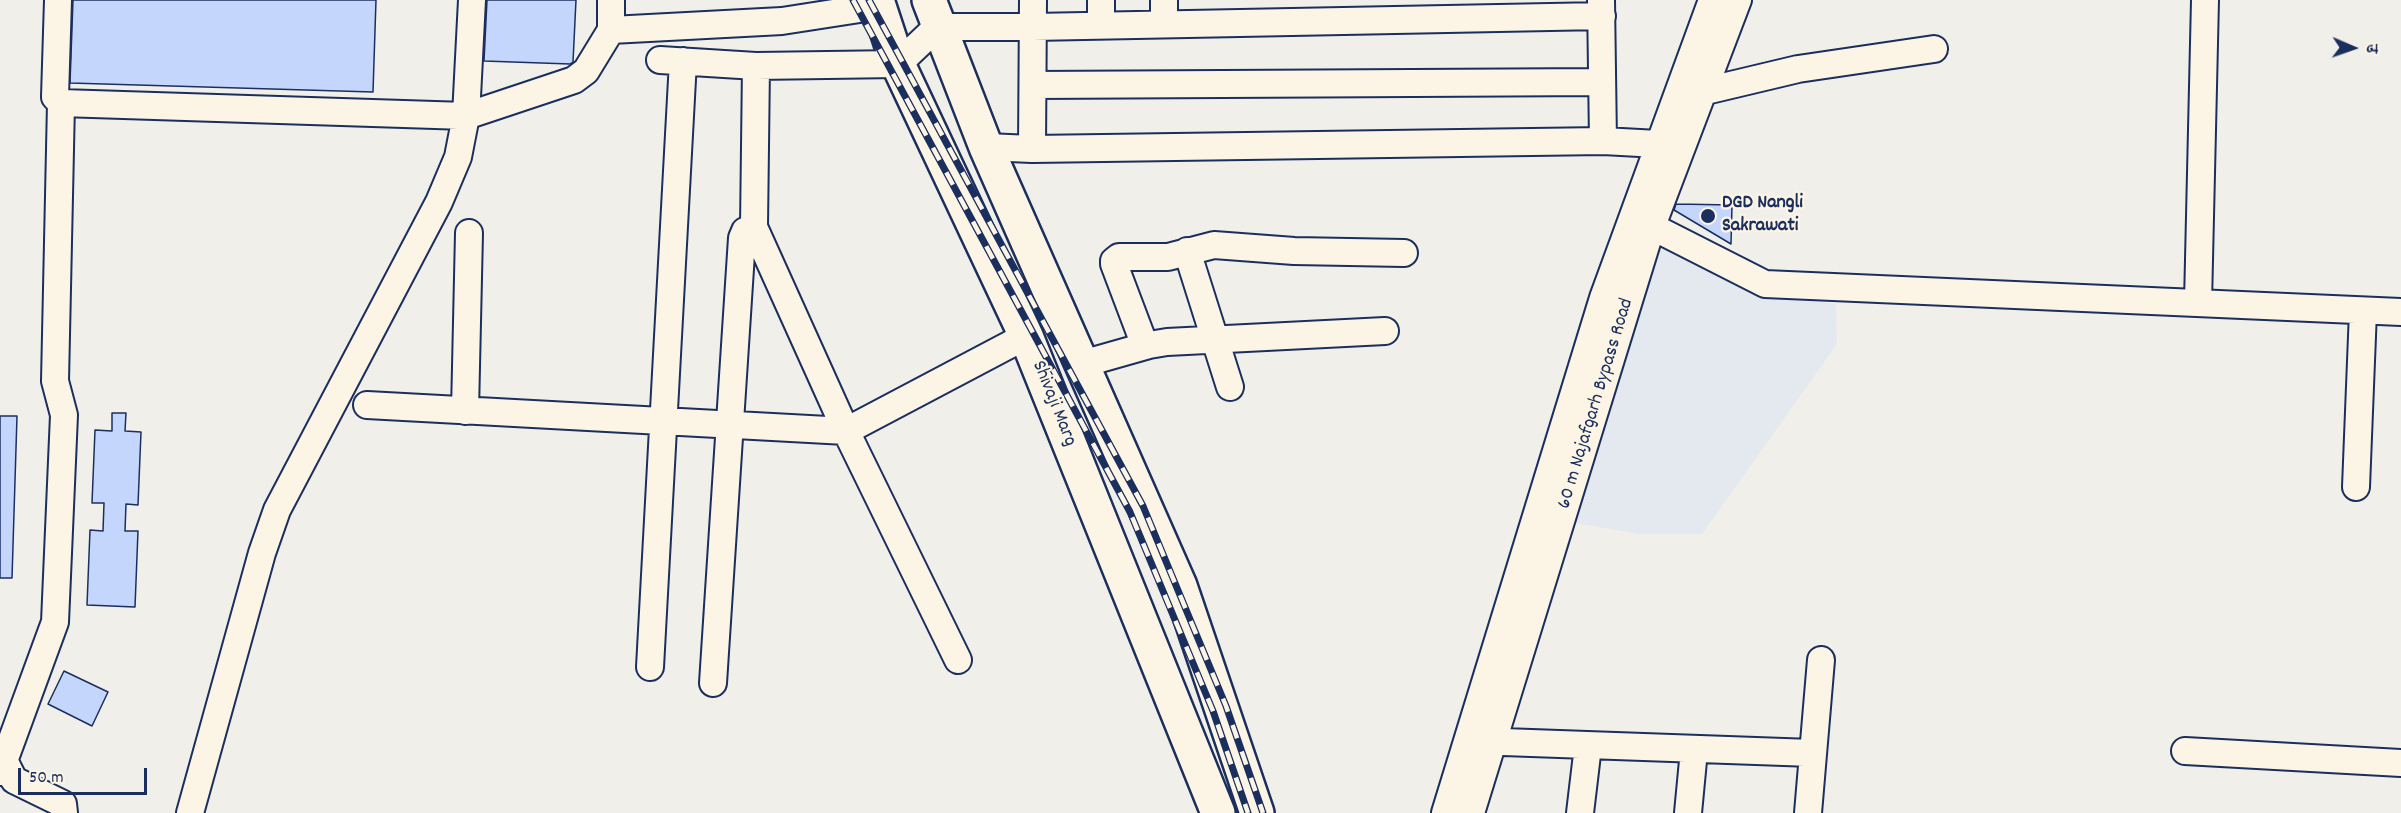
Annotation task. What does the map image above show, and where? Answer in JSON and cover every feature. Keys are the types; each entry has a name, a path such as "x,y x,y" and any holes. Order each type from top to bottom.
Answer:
{"main road":[{"name":"Shivaji Marg","path":"878,3 898,64 1026,336 1218,813"},
{"name":"Shivaji Marg","path":"933,13 986,147 1180,586 1257,813"}],"street":[{"path":"58,0 55,97 61,103 466,116 574,80 586,71 610,30 612,0"},
{"path":"189,813 255,576 277,510 439,202 458,157 466,116 472,0"},
{"path":"1032,149 1033,0"},
{"name":"60 m Najafgarh Bypass Road","path":"1642,221 1658,144 1712,0"},
{"name":"60 m Najafgarh Bypass Road","path":"1471,813 1480,741 1599,309 1704,91 1738,0"},
{"path":"2198,303 2205,0"},
{"path":"610,30 782,21 878,3"},
{"path":"650,666 663,421 671,61 756,66 898,64 933,13 1033,27 1101,12 1601,8 1603,141"},
{"path":"1675,98 1798,69 1934,49"},
{"path":"713,683 728,425 748,233 756,66"},
{"path":"1033,85 1602,82"},
{"path":"61,103 55,381 64,415 55,622 2,766 14,780 63,804 64,813"},
{"path":"986,147 1032,149 1603,141 1658,144"},
{"path":"1642,221 1766,284 2401,312"},
{"path":"465,411 469,233"},
{"path":"748,233 958,660"},
{"path":"1145,346 1114,261 1119,257 1159,258 1214,245 1294,251 1404,253"},
{"path":"1187,251 1230,387"},
{"path":"2356,487 2363,311"},
{"path":"1082,364 1167,342 1384,332"},
{"path":"367,405 846,431 1026,336"},
{"path":"1808,813 1821,660"},
{"path":"1480,741 1812,753"},
{"name":"60 m Najafgarh Bypass Road","path":"1445,813 1480,741"},
{"path":"1580,813 1588,746"},
{"path":"1688,813 1694,750"},
{"path":"2185,751 2401,763"}],"shaded area":[{"path":"1657,237 1754,292 1836,304 1837,344 1702,534 1639,534 1570,522"}],"building":[{"path":"73,0 376,0 373,92 70,83"},
{"path":"487,0 576,0 573,62 570,64 484,61"},
{"path":"1676,204 1732,205 1731,244 1674,210"},
{"path":"112,413 126,413 125,431 141,432 138,505 126,504 125,531 138,531 135,607 87,605 90,530 103,531 104,503 92,503 95,430 112,431"},
{"path":"0,416 17,416 12,578 0,578"},
{"path":"64,671 108,692 92,726 48,704"}],"railway":[{"path":"853,0 1130,512 1213,711 1248,813"},
{"path":"869,0 1143,506 1226,706 1263,813"}],"place":[{"name":"DGD Nangli Sakrawati","path":"1708,216"}]}
